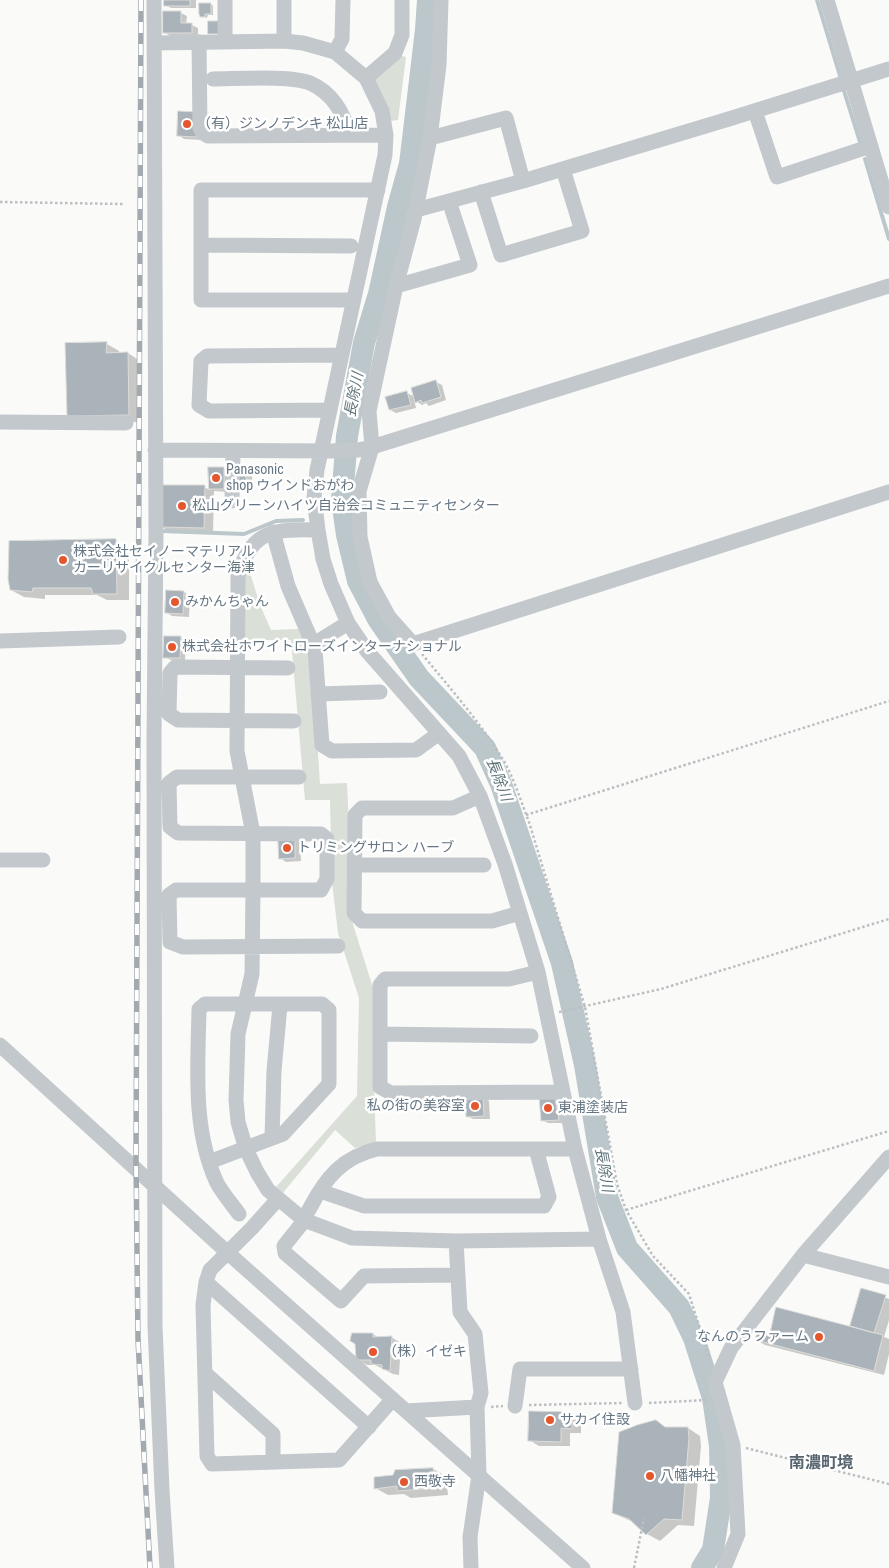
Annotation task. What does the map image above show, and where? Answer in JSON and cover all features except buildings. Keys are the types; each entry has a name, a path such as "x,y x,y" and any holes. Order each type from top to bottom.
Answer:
{"street":[{"path":"154,0 155,1326 167,1568"},
{"path":"225,0 225,41"},
{"path":"284,0 284,41"},
{"path":"335,52 342,39 342,0"},
{"path":"366,78 395,53 402,34 402,0"},
{"path":"441,0 439,65 430,138 416,210 396,286 369,411 359,491 360,537 370,582 389,617 412,644 889,492"},
{"path":"827,0 889,207"},
{"path":"154,43 284,41 303,43 335,52 366,78 382,111 386,135 385,155 329,410 326,451 317,470 314,498 323,559 348,623 367,651 458,756 480,796 538,972 575,1149 599,1240 623,1312 635,1403"},
{"path":"200,42 200,128 208,136 386,135"},
{"path":"416,210 563,169 889,68"},
{"path":"212,79 294,80 308,82 330,96 346,123 348,134"},
{"path":"755,111 777,177 871,146"},
{"path":"430,138 506,118 523,181"},
{"path":"481,192 501,255 582,231 563,169"},
{"path":"353,300 201,300 201,190 378,190"},
{"path":"396,286 470,265 449,201"},
{"path":"201,245 351,246"},
{"path":"155,450 326,451 365,448 889,286"},
{"path":"329,410 209,411 200,405 201,361 207,356 341,355"},
{"path":"0,422 126,423"},
{"path":"232,502 233,451"},
{"path":"318,530 273,532 261,537 250,547 242,560 238,576 237,751 253,834 252,974 238,1034 236,1100 238,1122 246,1149 268,1190 278,1199 304,1220 352,1238 456,1241 599,1240"},
{"path":"273,532 288,586 314,644 322,745 332,751 416,750 438,734"},
{"path":"314,644 348,623"},
{"path":"0,641 118,637"},
{"path":"288,668 175,667 170,673 169,714 178,720 294,721"},
{"path":"318,694 380,692"},
{"path":"298,777 177,777 169,783 170,827 178,833 321,834 326,838 327,855 327,880 321,890 176,890 169,895 170,942 183,947 338,946"},
{"path":"480,796 453,808 362,808 355,815 354,913 362,921 492,921 520,913"},
{"path":"0,860 44,860"},
{"path":"355,865 484,865"},
{"path":"538,972 509,979 385,979 380,985 380,1087 391,1092 562,1092"},
{"path":"209,1162 283,1134 329,1084 329,1010 322,1004 205,1004 199,1009 198,1103 201,1135 209,1162 218,1184 238,1214"},
{"path":"272,1138 274,1071 280,1005"},
{"path":"380,1034 531,1036"},
{"path":"0,1045 392,1400 583,1568"},
{"path":"457,1275 364,1276 341,1301 285,1253 284,1246 304,1220 320,1191 334,1172 346,1161 360,1153 377,1149 575,1149"},
{"path":"320,1191 364,1206 544,1206 549,1197 536,1149"},
{"path":"724,1568 738,1534 733,1445 715,1382 731,1348 803,1255 889,1157"},
{"path":"278,1199 210,1270 206,1282 203,1305 207,1456 212,1464 339,1460 392,1400"},
{"path":"456,1241 460,1312 475,1334 481,1393 477,1407 479,1475 470,1537 471,1568"},
{"path":"803,1255 889,1277"},
{"path":"206,1282 368,1427"},
{"path":"515,1406 520,1370 631,1370"},
{"path":"204,1373 273,1434 273,1462"},
{"path":"406,1411 477,1407"}],"path":[{"path":"0,202 123,204"},
{"path":"412,644 478,724 503,759 526,815 585,1007 617,1184 626,1210 653,1256 688,1294 707,1350 715,1382"},
{"path":"526,815 889,701"},
{"path":"552,1013 661,989 889,919"},
{"path":"626,1210 889,1130"},
{"path":"477,1407 696,1402"},
{"path":"733,1445 889,1484"},
{"path":"634,1568 644,1518"}],"shaded area":[{"path":"398,55 406,57 398,120 390,121 371,79"},
{"path":"247,563 260,605 271,630 298,629 308,649 314,691 320,784 347,783 352,895 351,918 374,991 376,1143 355,1148 335,1130 282,1194 276,1187 357,1096 359,998 338,933 332,882 330,800 305,800 291,640 244,640 243,578"}],"waterway":[{"name":"長除川","path":"428,0 410,164 398,207 379,294 364,343 347,436 342,500 347,535 358,581 378,619 419,678 485,748 501,784 562,963 585,1065 607,1197 627,1248 679,1307 694,1338 713,1398 720,1446 721,1498 713,1550 702,1568"},
{"path":"817,0 841,79"},
{"path":"844,91 861,145"},
{"path":"865,159 889,239"},
{"path":"162,531 244,534 276,521 303,520"},
{"name":"長除川","path":"337,520 345,520"}],"railway":[{"path":"141,0 136,1159 138,1340 150,1568"}],"place":[{"name":"（有）ジンノデンキ 松山店","path":"187,124"},
{"name":"Panasonic shop ウインドおがわ","path":"216,478"},
{"name":"松山グリーンハイツ自治会コミュニティセンター","path":"182,506"},
{"name":"株式会社セイノーマテリアル カーリサイクルセンター海津","path":"63,560"},
{"name":"みかんちゃん","path":"175,602"},
{"name":"株式会社ホワイトローズインターナショナル","path":"172,647"},
{"name":"トリミングサロン ハーブ","path":"287,848"},
{"name":"私の街の美容室","path":"475,1106"},
{"name":"東浦塗装店","path":"548,1108"},
{"name":"なんのうファーム","path":"819,1337"},
{"name":"（株）イゼキ","path":"373,1352"},
{"name":"サカイ住設","path":"550,1420"},
{"name":"八幡神社","path":"650,1476"},
{"name":"西敬寺","path":"404,1482"}],"district":[{"name":"南濃町境","path":"821,1464"}]}
